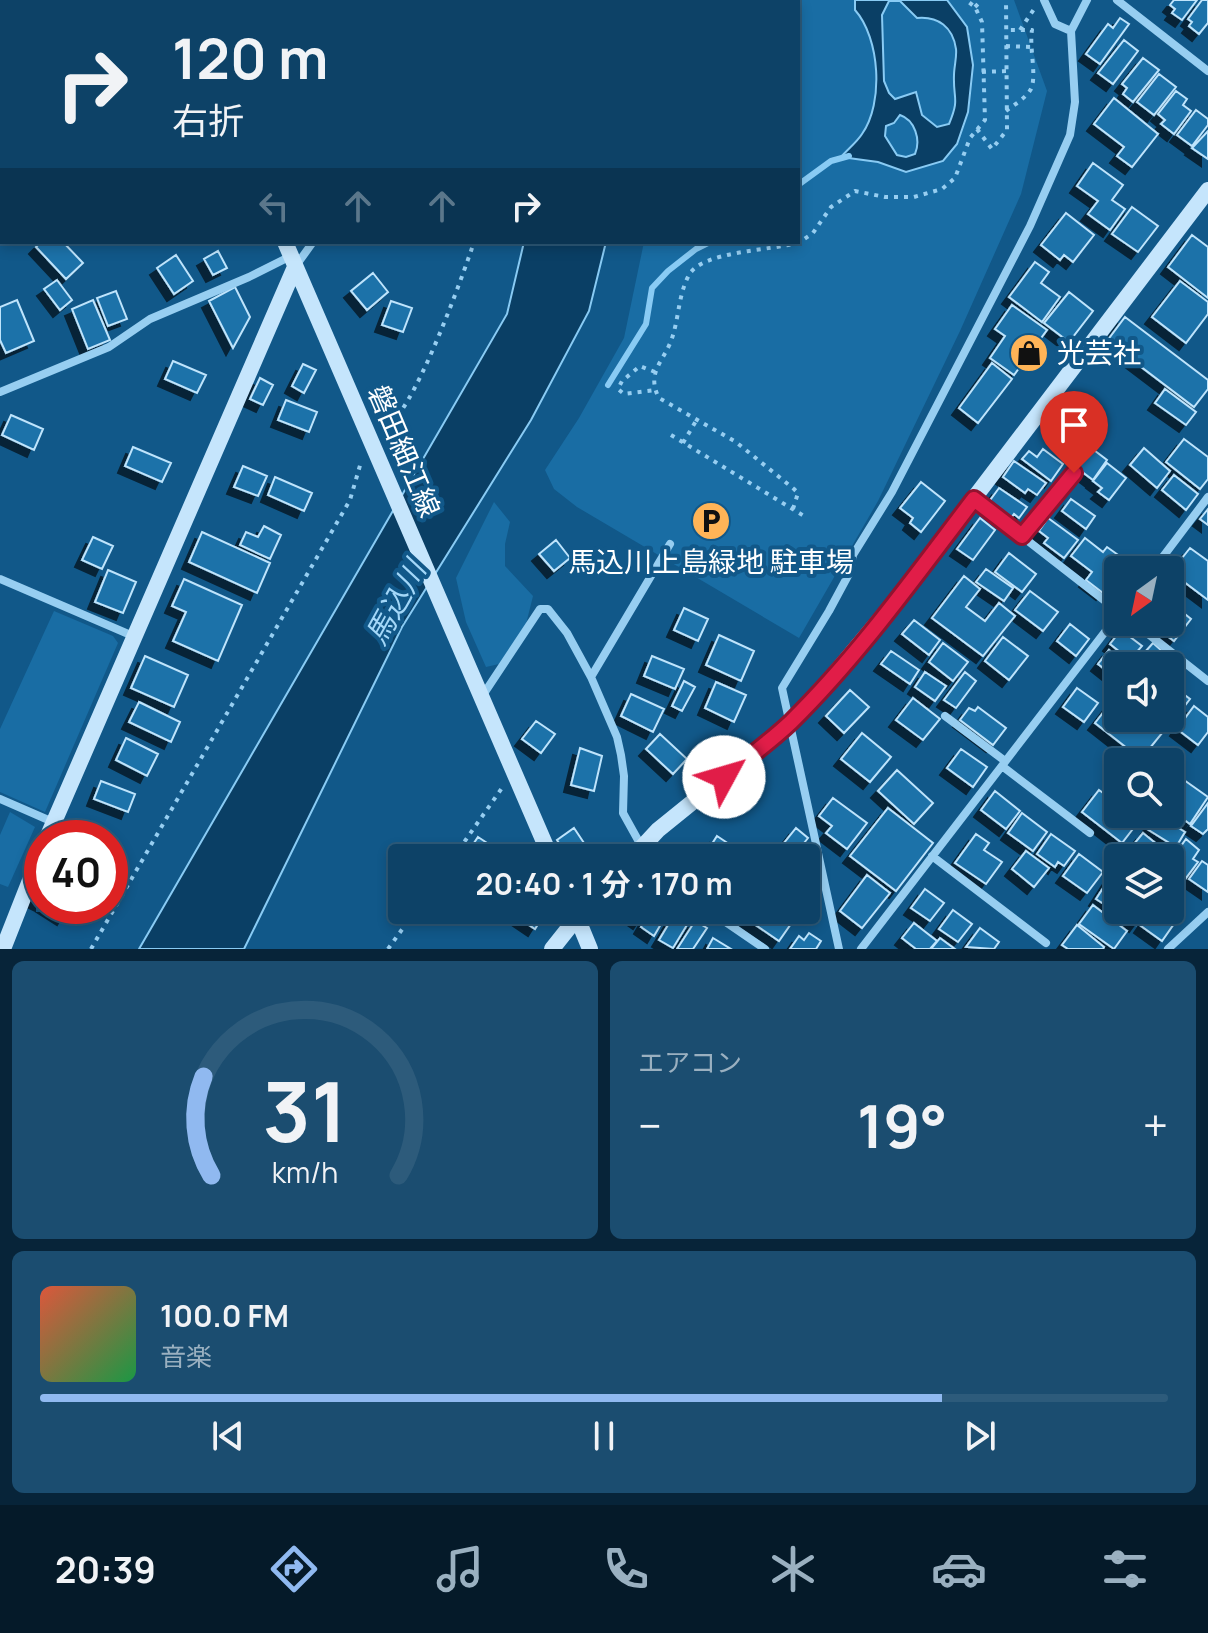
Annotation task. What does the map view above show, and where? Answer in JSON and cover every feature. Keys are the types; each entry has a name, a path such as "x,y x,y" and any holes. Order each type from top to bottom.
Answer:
{"street":[{"path":"1042,0 1055,24 1071,31"},
{"path":"839,949 782,688 850,572 853,555 892,492 1030,226 1070,135 1075,102 1071,31 1087,0"},
{"path":"1117,0 1208,71"},
{"path":"648,844 658,830 789,724 902,593 1208,190"},
{"path":"0,392 109,347 150,319 249,277 309,244"},
{"path":"54,820 290,255"},
{"name":"磐田細江線","path":"290,255 545,844"},
{"path":"1022,536 1074,473"},
{"path":"1164,556 1208,497"},
{"path":"974,499 1104,602"},
{"path":"591,677 670,544"},
{"path":"0,579 133,636"},
{"path":"481,698 540,609 548,609 591,677 617,737 624,776 623,813 636,844"},
{"path":"861,949 1104,631"},
{"path":"1151,636 1208,681"},
{"path":"945,716 1090,833"},
{"path":"0,799 48,820"},
{"path":"932,856 1046,943"},
{"path":"3,949 24,896"},
{"path":"1168,949 1208,912"},
{"path":"552,949 570,924"},
{"path":"582,924 590,949"},
{"path":"728,924 765,949"}],"path":[{"path":"800,242 813,233 831,207 855,191 904,198 924,196 942,189 955,178 970,138 985,120 982,22 975,7 966,0"},
{"path":"975,7 982,0"},
{"path":"977,129 992,149 1007,130 1006,0"},
{"path":"1020,30 1042,0"},
{"path":"1006,30 1032,30 1032,85 1006,111"},
{"path":"1006,46 1030,47"},
{"path":"982,72 1006,71"},
{"path":"91,949 350,500 369,433 389,427 404,405 432,353 473,244"},
{"path":"790,244 713,259 694,268 683,290 672,338 655,372 659,398 736,442 794,489 798,493 793,509"},
{"path":"655,372 640,366 622,381 618,389 624,394 656,390"},
{"path":"683,443 696,421"},
{"path":"671,435 804,516"},
{"path":"463,844 514,772"},
{"path":"388,949 406,924"}],"shaded area":[{"path":"800,0 1014,0 1047,91 1021,194 960,331 878,501 799,638 577,507 554,489 545,470 579,418 624,338 644,244 800,244"},
{"path":"494,502 510,522 505,544 505,566 533,596 526,624 499,664 486,667 466,622 456,578"},
{"path":"54,611 113,636 118,643 45,812 0,792 0,729"},
{"path":"10,812 24,820 24,851 8,887 0,884 0,835"}],"water":[{"path":"855,0 947,0 967,27 973,65 968,112 957,144 943,161 906,172 878,162 841,157 860,137 869,121 876,89 870,37 855,10","holes":["889,1 900,1 917,18 938,21 952,35 956,52 955,104 949,124 937,127 922,115 916,92 895,99 889,93 884,81 882,15","900,115 910,121 917,137 915,154 906,157 897,155 885,136 886,126 894,123"]},
{"name":"馬込川","path":"524,244 606,244 589,311 531,420 402,627 244,949 139,949 507,314"}],"building":[{"path":"1174,0 1197,0 1182,20 1172,13 1175,9 1170,5"},
{"path":"1202,0 1208,0 1208,23 1199,34 1189,26 1192,22 1188,19"},
{"path":"1120,18 1129,24 1100,64 1086,54 1108,24 1113,28"},
{"path":"1124,40 1138,51 1113,84 1098,73"},
{"path":"1143,58 1159,70 1133,102 1123,94 1127,88 1122,84"},
{"path":"1159,74 1176,87 1154,115 1137,102"},
{"path":"1176,91 1187,99 1183,105 1191,111 1174,134 1161,124 1165,120 1158,114"},
{"path":"1114,98 1158,134 1132,167 1117,156 1124,147 1094,124"},
{"path":"1196,110 1208,119 1208,125 1192,146 1177,135"},
{"path":"1208,131 1208,159 1192,148"},
{"path":"1093,163 1123,185 1112,200 1125,209 1110,230 1088,214 1098,201 1077,186"},
{"path":"1132,207 1158,226 1138,252 1112,234"},
{"path":"1066,213 1094,235 1073,262 1064,255 1060,260 1041,245"},
{"path":"1192,235 1208,247 1208,298 1168,267"},
{"path":"39,244 65,244 83,263 66,279 36,247"},
{"path":"218,251 227,268 213,275 204,259"},
{"path":"176,255 193,281 174,294 157,268"},
{"path":"1035,262 1049,272 1041,283 1060,297 1042,322 1009,297"},
{"path":"373,273 388,292 367,310 351,291"},
{"path":"57,280 72,300 60,310 44,289"},
{"path":"1180,281 1208,302 1208,314 1186,343 1152,317"},
{"path":"235,287 250,317 233,348 209,301"},
{"path":"116,291 127,319 108,326 97,298"},
{"path":"1069,292 1093,311 1069,342 1044,323"},
{"path":"17,300 34,341 6,353 0,340 0,307"},
{"path":"93,300 110,340 88,349 72,309"},
{"path":"391,301 412,308 403,332 382,325"},
{"path":"1012,305 1047,330 1014,375 990,358 1005,336 995,329"},
{"path":"1125,317 1208,380 1208,389 1194,407 1107,341"},
{"path":"173,361 206,375 197,393 165,379"},
{"path":"992,363 1012,379 978,423 959,408"},
{"path":"303,364 316,370 304,393 292,386"},
{"path":"260,378 273,385 263,405 250,399"},
{"path":"1165,389 1196,412 1186,425 1155,403"},
{"path":"286,400 317,412 309,432 278,420"},
{"path":"11,415 43,429 34,450 2,435"},
{"path":"1184,439 1208,457 1208,479 1200,489 1166,462"},
{"path":"1082,441 1107,460 1093,480 1073,465 1079,457 1073,452"},
{"path":"133,447 171,463 162,482 125,466"},
{"path":"1144,448 1170,471 1157,488 1130,465"},
{"path":"1043,449 1063,464 1051,481 1022,459 1029,451 1037,457"},
{"path":"1014,461 1046,483 1037,495 1028,489 1025,493 1003,477"},
{"path":"1107,463 1126,478 1109,500 1098,492 1102,488 1093,481"},
{"path":"243,466 267,476 258,496 234,487"},
{"path":"1174,475 1198,494 1186,510 1162,490"},
{"path":"275,477 312,493 304,511 268,495"},
{"path":"921,482 945,501 921,532 910,523 913,518 900,508"},
{"path":"999,488 1027,507 1019,518 1014,514 1010,519 988,503"},
{"path":"1071,499 1095,516 1086,529 1062,511"},
{"path":"1208,509 1208,525 1200,519"},
{"path":"980,518 995,530 973,560 957,549"},
{"path":"1048,518 1078,540 1064,558 1044,543 1048,538 1039,531"},
{"path":"264,526 281,535 270,559 240,545 246,532 258,537"},
{"path":"202,532 270,563 257,593 189,562"},
{"path":"93,537 113,546 102,569 82,560"},
{"path":"1085,538 1103,552 1107,547 1120,556 1104,556 1103,593 1086,580 1092,572 1071,556"},
{"path":"556,540 570,558 554,571 539,554"},
{"path":"1190,548 1208,561 1208,600 1184,582 1184,556"},
{"path":"1009,553 1036,574 1022,592 995,572"},
{"path":"986,569 1013,588 1004,601 976,582"},
{"path":"108,570 136,582 123,613 95,602"},
{"path":"964,576 980,589 966,607 985,621 999,603 1015,616 983,656 932,618"},
{"path":"184,579 242,605 218,661 173,641 186,612 172,606"},
{"path":"1030,591 1058,612 1043,631 1015,610"},
{"path":"684,608 708,619 698,641 674,630"},
{"path":"1184,613 1191,619 1184,628"},
{"path":"914,620 940,640 929,655 902,634"},
{"path":"1070,624 1089,639 1076,656 1057,641"},
{"path":"719,635 754,651 741,681 706,665"},
{"path":"1116,636 1129,636 1142,646 1137,652 1120,652 1110,644"},
{"path":"1003,637 1028,656 1009,680 985,661"},
{"path":"943,643 968,662 953,681 929,662"},
{"path":"1153,643 1163,652 1145,652"},
{"path":"891,651 919,670 910,684 881,664"},
{"path":"145,656 188,675 174,707 131,688"},
{"path":"652,656 684,669 675,689 644,676"},
{"path":"925,672 946,686 935,701 915,687"},
{"path":"965,672 976,681 956,708 944,700"},
{"path":"684,681 695,687 682,711 672,706"},
{"path":"716,682 746,695 734,722 705,708"},
{"path":"1077,688 1098,703 1084,722 1063,707"},
{"path":"850,690 869,707 844,733 826,716"},
{"path":"631,694 664,709 653,732 621,716"},
{"path":"913,698 940,719 923,740 896,720"},
{"path":"139,702 180,722 171,742 129,722"},
{"path":"1194,706 1208,717 1208,732 1198,745 1181,732 1184,732 1184,720"},
{"path":"978,707 1006,728 993,745 960,720 969,708 975,711"},
{"path":"1104,711 1104,730 1095,723"},
{"path":"536,721 555,734 541,753 522,739"},
{"path":"1106,732 1163,732 1150,748 1127,748"},
{"path":"862,733 891,757 870,782 841,759"},
{"path":"660,734 687,759 673,774 646,749"},
{"path":"126,738 158,754 147,776 116,760"},
{"path":"580,748 602,756 594,791 571,785"},
{"path":"961,749 987,767 973,787 947,768"},
{"path":"897,770 933,803 914,824 878,791"},
{"path":"1184,780 1208,797 1190,824 1184,820"},
{"path":"101,781 135,794 128,812 94,799"},
{"path":"1099,790 1104,794 1104,828 1134,828 1122,843 1082,812"},
{"path":"995,791 1020,811 1006,829 981,810"},
{"path":"833,798 867,823 847,849 826,833 832,826 819,816"},
{"path":"1208,803 1208,829 1203,834 1191,826"},
{"path":"888,808 933,843 896,891 850,856"},
{"path":"1022,813 1047,832 1033,851 1008,833"},
{"path":"574,828 585,844 560,844 557,840"},
{"path":"796,828 808,838 803,844 783,844"},
{"path":"1179,828 1185,832 1178,844 1171,844 1147,829"},
{"path":"1143,833 1157,844 1134,844"},
{"path":"976,834 989,843 984,850 1002,862 986,884 955,863"},
{"path":"1051,834 1075,851 1064,866 1058,862 1055,867 1037,854"},
{"path":"717,836 729,844 712,844"},
{"path":"478,837 489,844 473,844"},
{"path":"1186,839 1199,850 1193,859 1198,862 1186,878 1184,876 1182,844"},
{"path":"1026,851 1049,868 1034,887 1012,869"},
{"path":"1079,854 1103,872 1087,893 1063,876"},
{"path":"1202,861 1208,865 1208,892 1189,879"},
{"path":"867,875 890,893 862,928 840,911"},
{"path":"1104,887 1104,904 1096,899"},
{"path":"925,889 944,903 930,921 911,908"},
{"path":"1093,905 1104,913 1104,924 1118,924 1127,931 1114,949 1079,924"},
{"path":"953,910 972,924 958,942 939,929"},
{"path":"914,923 937,941 930,949 916,949 902,938"},
{"path":"643,924 661,924 654,936 641,927"},
{"path":"669,924 688,924 673,948 659,940"},
{"path":"693,924 707,928 693,949 677,949"},
{"path":"754,924 791,924 779,941"},
{"path":"1142,924 1174,924 1162,941 1141,926"},
{"path":"1077,925 1103,949 1068,949 1062,945"},
{"path":"980,928 999,942 994,949 966,947"},
{"path":"809,933 821,941 816,949 790,949 799,936 804,940"},
{"path":"713,938 731,949 707,949"},
{"path":"940,938 955,949 931,949"}],"waterway":[{"path":"800,184 831,161 849,156"},
{"path":"608,385 646,324 652,288 668,271 706,244"}],"place":[{"name":"光芸社","path":"1029,353"},
{"name":"馬込川上島緑地 駐車場","path":"711,521"}],"route":[{"path":"724,777 789,724 831,678 902,593 974,499 1022,536 1074,473"}]}
